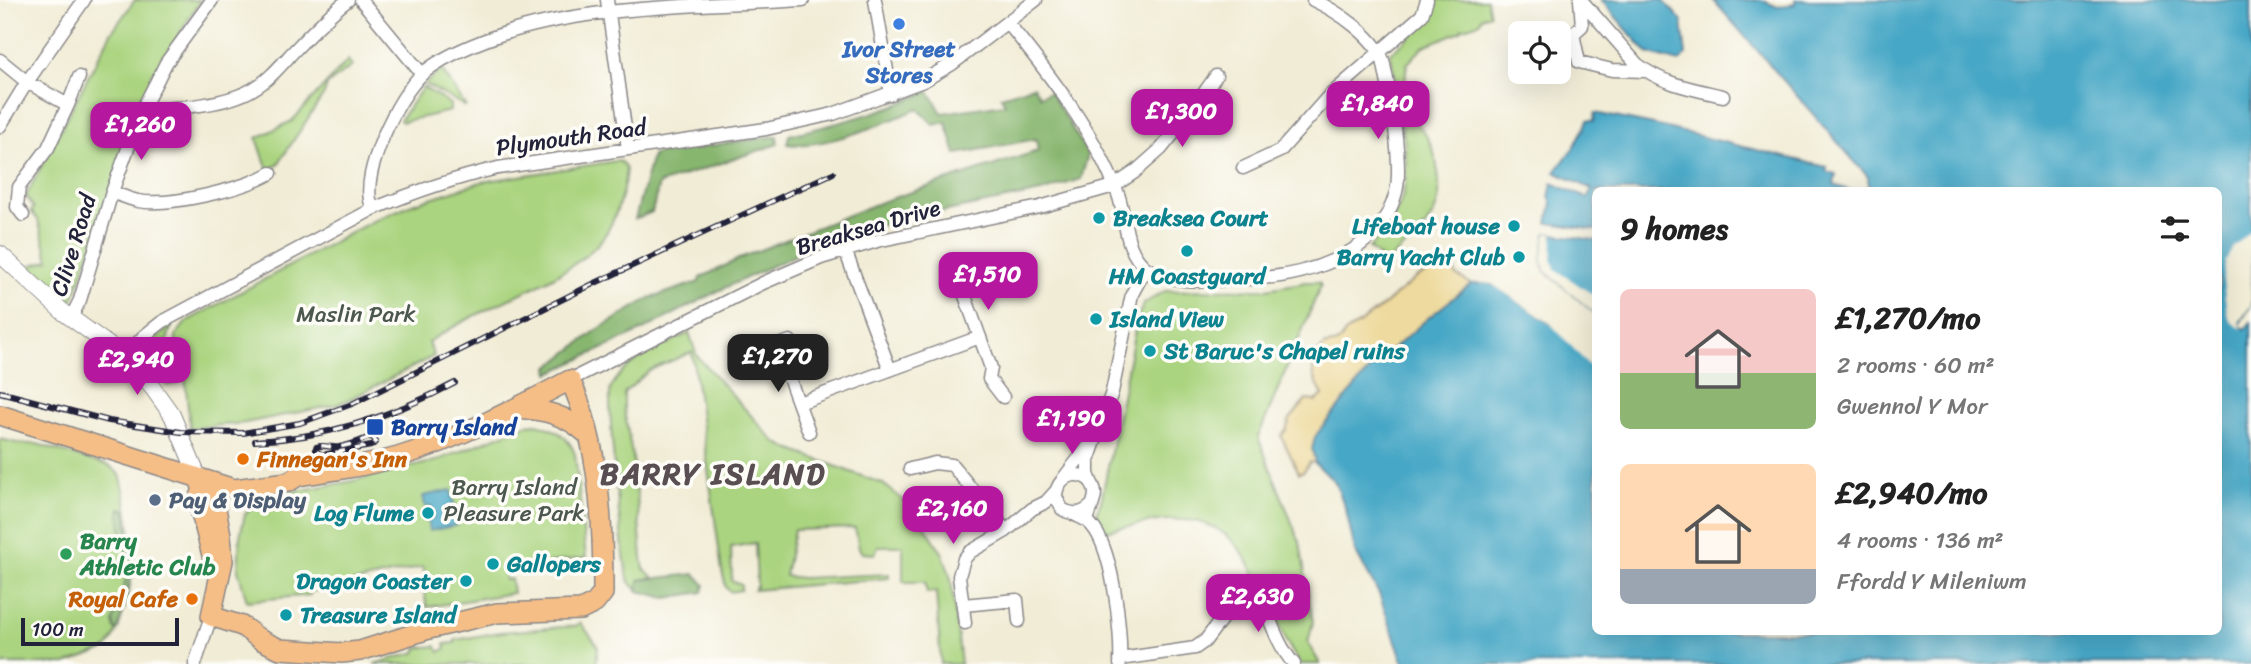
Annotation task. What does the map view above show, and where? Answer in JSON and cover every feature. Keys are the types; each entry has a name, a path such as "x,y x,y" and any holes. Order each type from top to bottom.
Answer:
{"main road":[{"path":"0,415 36,425 201,484 217,485 233,478 253,475 298,476 416,451 516,408 564,383 583,411 582,429 593,451 603,549 603,593 595,603 581,610 498,613 429,629 360,651 342,653 280,649 261,640 242,626 211,616 223,561 223,548 214,498 201,484"},
{"path":"516,408 551,412 582,429"}],"street":[{"name":"Clive Road","path":"71,318 80,300 112,192 142,110 166,63 212,0"},
{"path":"142,110 221,100 240,96 256,88 348,0"},
{"path":"361,0 422,74"},
{"path":"373,209 369,202 372,174 379,148 400,103 422,74 455,53 500,34 607,6 803,0"},
{"path":"875,0 891,94"},
{"name":"Plymouth Road","path":"125,357 143,337 162,322 373,209 429,187 477,173 527,163 799,122 833,114 923,81 952,64 1036,0"},
{"path":"1007,22 1064,95 1099,154 1121,206 1131,248 1146,268 1157,275 1179,280 1276,277 1314,269 1338,258 1363,241 1387,213 1396,192 1398,175 1384,66 1379,52 1347,20 1313,0"},
{"path":"1243,168 1280,151 1327,98 1422,15 1426,0"},
{"path":"1580,0 1646,71 1676,85 1723,96"},
{"path":"1580,0 1583,26 1573,34 1579,62 1612,70 1646,71"},
{"path":"0,126 27,82 70,24 81,1"},
{"path":"607,6 628,149"},
{"path":"0,60 27,82 68,104"},
{"path":"1114,186 1161,149 1216,76"},
{"path":"23,215 17,207 19,187 48,148 79,78"},
{"path":"112,192 139,201 181,200 226,190 271,173"},
{"name":"Breaksea Drive","path":"564,383 786,272 845,250 905,234 1040,207 1114,186"},
{"path":"0,241 19,270"},
{"path":"845,250 890,370"},
{"path":"0,254 71,318 125,357 147,380 172,415 201,484"},
{"path":"1087,521 1095,495 1088,465 1119,362 1132,294 1146,268"},
{"path":"960,282 991,368 989,379 1003,397"},
{"path":"799,403 979,337"},
{"path":"761,351 790,341"},
{"path":"777,345 809,432"},
{"path":"1052,504 1059,485 1099,428"},
{"path":"909,469 941,462 952,465 1006,531"},
{"path":"1059,485 1075,475 1085,477 1092,484"},
{"path":"965,623 959,576 964,559 970,552 1006,531 1032,509 1052,504 1087,521 1100,538 1108,555 1120,641 1120,661 1195,648 1205,641 1229,609 1257,589 1276,636 1294,664"},
{"path":"1072,513 1080,513 1091,506"},
{"path":"963,605 1017,600 1019,621"},
{"path":"195,664 211,616"}],"green space":[{"path":"135,0 200,0 146,89 73,300 66,302 29,266 49,260 38,220 31,211 34,208 26,196 111,33"},
{"path":"1434,0 1487,0 1490,14 1482,17 1479,23 1424,46 1407,64 1409,105 1434,154 1439,192 1436,208 1427,224 1386,263 1369,248 1393,219 1400,205 1406,176 1405,142 1390,53 1429,21"},
{"path":"348,60 352,66 327,85 324,94 278,164 268,170 257,138 292,121"},
{"path":"442,70 466,107 425,84"},
{"path":"1033,86 1040,96 1050,92 1088,154 1081,179 1041,192 892,222 815,246 550,373 549,367 597,330 650,298 699,282 700,278 745,256 884,201 1038,151 1036,139 956,154 946,122 934,125 918,109 853,134 818,143 787,144 789,135 860,117 929,91 942,113 1005,104 1001,96"},
{"path":"423,87 450,104 450,111 402,122 400,120"},
{"path":"777,136 778,144 659,184 652,212 635,219 652,156"},
{"name":"Maslin Park","path":"621,162 626,169 623,189 613,221 602,240 584,257 557,275 428,342 434,356 335,405 245,423 190,428 185,378 176,367 176,335 187,321 371,222 412,204 481,182"},
{"path":"1319,282 1321,285 1258,437 1300,543 1313,622 1308,643 1320,664 1301,664 1294,655 1261,581 1258,582 1245,557 1230,539 1214,527 1196,521 1176,520 1105,531 1094,517 1101,502 1138,315 1145,303 1165,291 1267,289"},
{"path":"172,326 168,340 168,356 178,383 167,385 152,364 148,350 154,340"},
{"path":"689,333 697,356 774,441 883,484 914,509 943,554 951,579 961,664 941,664 936,592 927,593 925,582 903,582 903,546 878,546 875,554 862,553 855,528 794,530 785,576 802,578 889,574 889,578 754,590 757,585 755,543 731,547 732,581 741,585 741,590 730,592 722,571 692,352 650,370 624,393 624,410 635,471 642,558 644,569 653,577 640,580 638,591 629,581 616,483 611,388 625,369 656,349"},
{"name":"Barry Island Pleasure Park","path":"536,424 560,433 575,454 586,558 510,567 510,571 504,572 505,580 511,579 513,593 427,607 424,592 428,587 423,567 310,592 310,595 247,601 238,570 240,536 245,514 260,499 436,461 526,425"},
{"name":"Barry Athletic Club","path":"0,439 21,444 37,444 110,466 120,475 133,549 133,568 119,625 115,636 104,650 66,664 0,664"},
{"path":"120,508 126,510 133,568 118,630 115,630 113,622 127,570"},
{"path":"695,574 705,585 703,592 666,598 638,591 639,580"},
{"path":"580,622 598,646 596,664 374,664 417,652 417,648 436,646 440,652 446,648 445,644 455,643 455,640 501,632 576,626"}],"sand":[{"path":"1448,261 1453,263 1456,275 1471,284 1315,463 1310,462 1304,471 1299,473 1281,436 1290,419 1306,400 1316,401 1323,395 1313,368 1313,362 1320,350 1326,345 1338,342 1345,333 1415,279"}],"water":[{"path":"1601,0 1663,0 1682,21 1686,55 1679,62 1647,53"},
{"path":"1713,0 1761,0 1778,7 1795,4 1795,0 2251,0 2251,305 2239,325 2245,329 2251,322 2251,664 1404,664 1379,594 1355,551 1346,510 1335,482 1315,463 1312,449 1315,437 1322,427 1370,369 1471,284 1487,283 1498,287 1592,352 1592,635 2222,635 2222,187 1867,187 1868,177"},
{"path":"1595,113 1827,167 1826,171 1836,174 1834,185 1840,187 1592,189 1555,172 1574,147 1588,120 1594,121"},
{"path":"1552,183 1587,198 1592,189 1592,229 1548,223"},
{"path":"1546,233 1592,239 1592,311 1545,271 1542,259"},
{"path":"451,490 458,525 429,531 427,519 433,518 431,506 425,507 423,496"}],"pier":[{"path":"2251,231 2251,305 2239,322 2242,329 2231,322 2227,313 2223,278 2226,260 2233,248"},
{"path":"1546,233 1553,234 1552,259 1555,269 1592,294 1592,311 1545,271 1542,259"},
{"path":"1487,279 1499,284 1592,347 1592,369 1550,323 1492,284 1468,282"}],"railway":[{"path":"0,392 109,421 181,432 243,433 300,423 352,404 593,284 833,173"},
{"path":"255,441 307,435 358,423 407,406 455,383"},
{"path":"372,436 376,442 371,446 322,455 316,451 319,446 343,446 372,436"}],"place":[{"name":"Ivor Street Stores","path":"899,24"},
{"name":"Breaksea Court","path":"1099,218"},
{"name":"Lifeboat house","path":"1514,226"},
{"name":"HM Coastguard","path":"1187,251"},
{"name":"Barry Yacht Club","path":"1519,257"},
{"name":"Island View","path":"1096,319"},
{"name":"St Baruc's Chapel ruins","path":"1150,351"},
{"name":"Barry Island","path":"375,427"},
{"name":"Finnegan's Inn","path":"243,459"},
{"name":"Pay & Display","path":"155,500"},
{"name":"Log Flume","path":"428,513"},
{"name":"Barry Athletic Club","path":"66,554"},
{"name":"Gallopers","path":"493,564"},
{"name":"Dragon Coaster","path":"466,581"},
{"name":"Royal Cafe","path":"192,599"},
{"name":"Treasure Island","path":"286,615"}],"district":[{"name":"BARRY ISLAND","path":"713,474"}]}
